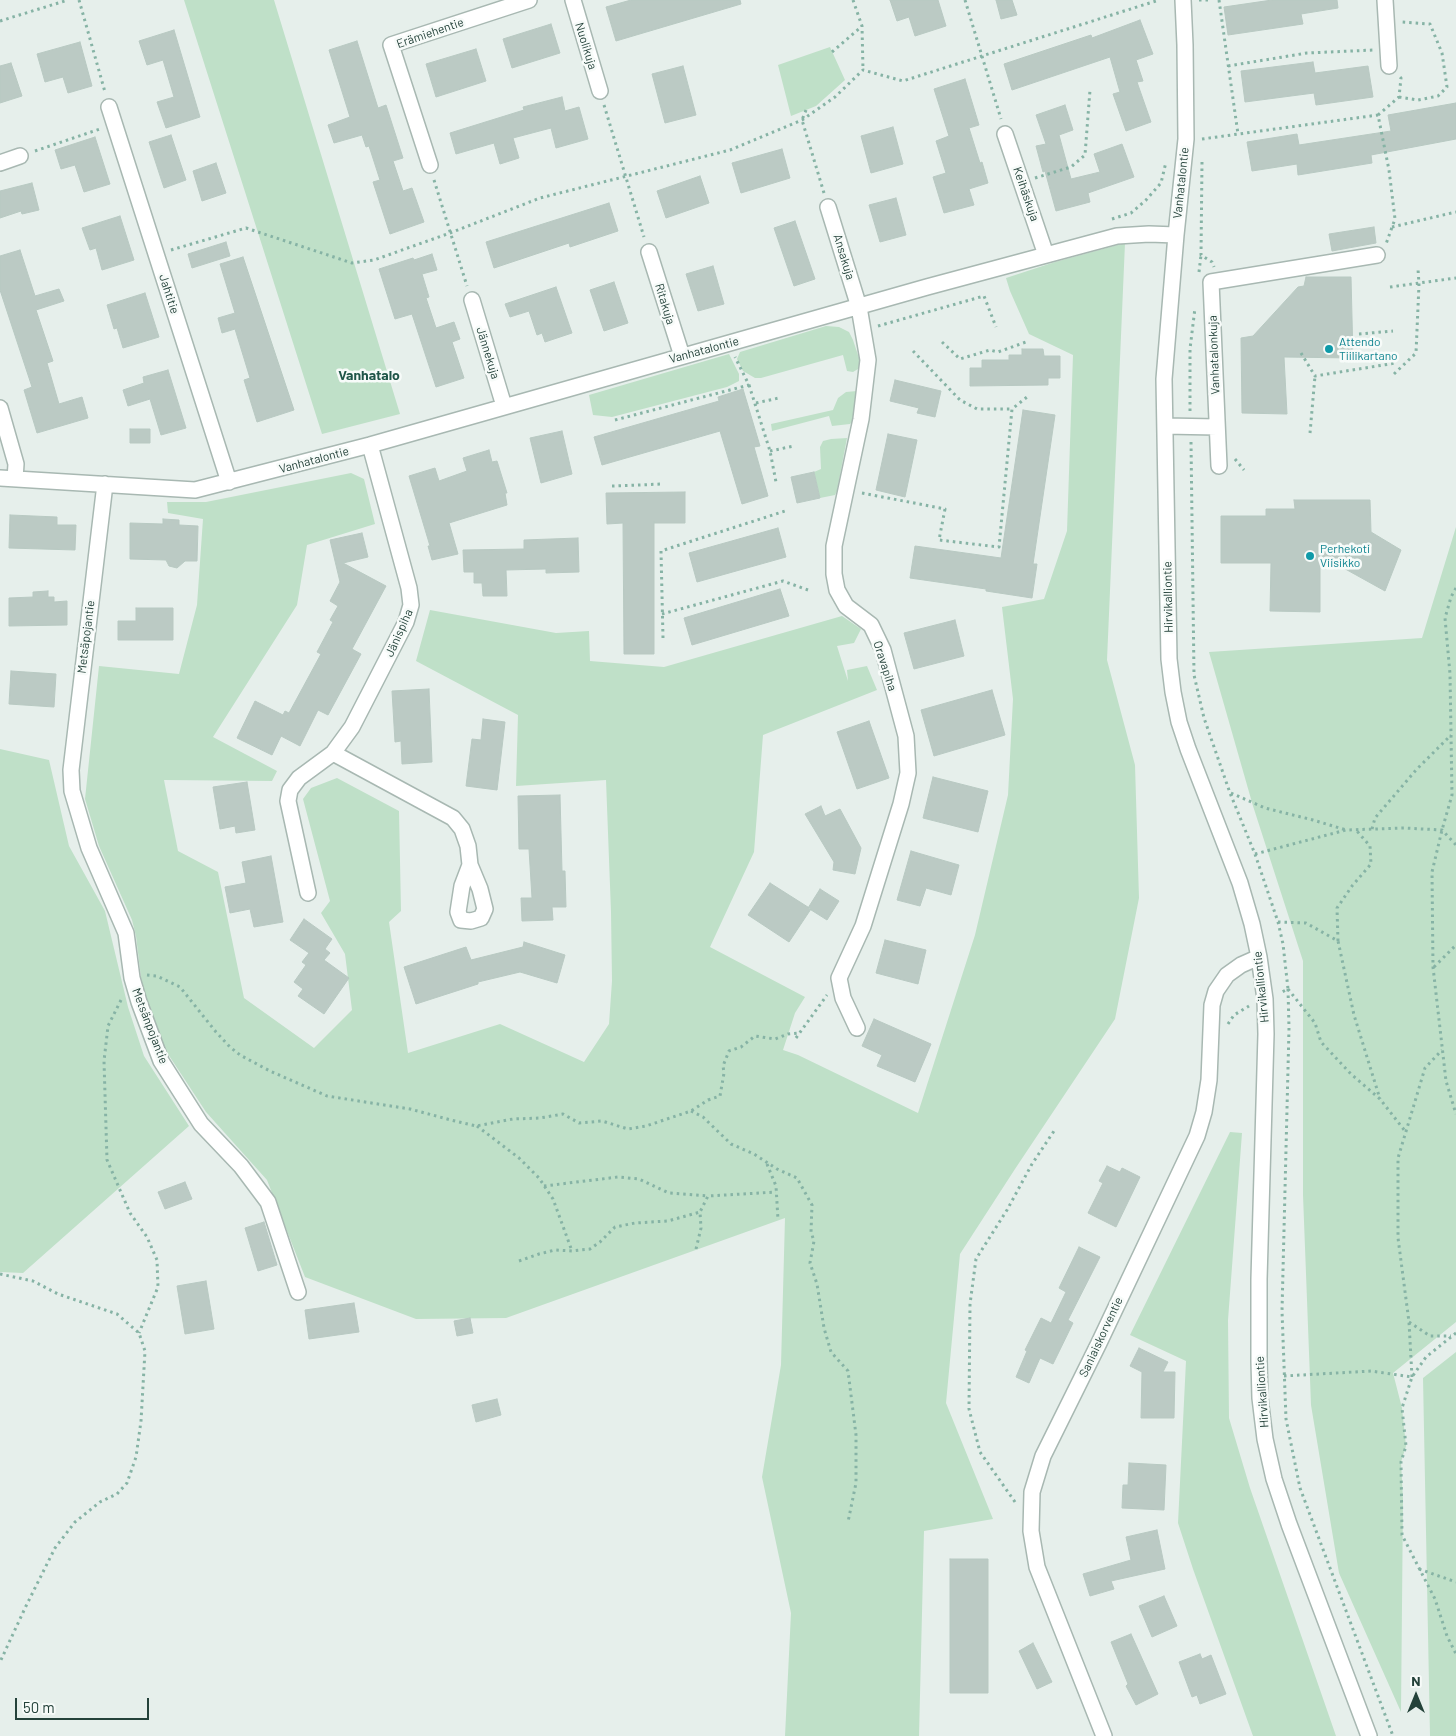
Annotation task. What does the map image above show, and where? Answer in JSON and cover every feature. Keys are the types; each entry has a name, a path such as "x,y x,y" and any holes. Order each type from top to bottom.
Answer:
{"street":[{"name":"Erämiehentie","path":"430,165 391,45 529,0"},
{"name":"Nuolikuja","path":"573,0 600,91"},
{"name":"Vanhatalontie","path":"7,479 195,490 370,445 927,287 1117,236 1176,235 1186,139 1183,0"},
{"path":"1385,0 1389,66"},
{"name":"Jahtitie","path":"109,107 229,482"},
{"name":"Keihäskuja","path":"1005,134 1046,255"},
{"path":"0,163 20,156"},
{"name":"Ansakuja","path":"828,207 859,307"},
{"name":"Hirvikalliontie","path":"1176,235 1164,379 1170,659 1173,692 1179,722 1240,883 1259,957 1265,999 1266,1034 1259,1279 1260,1398 1265,1439 1274,1480 1289,1524 1369,1736"},
{"name":"Ritakuja","path":"649,252 682,356"},
{"path":"1210,279 1381,252"},
{"name":"Vanhatalonkuja","path":"1210,279 1219,466"},
{"name":"Jännekuja","path":"472,300 504,406"},
{"name":"Oravapiha","path":"839,978 863,926 901,804 908,773 906,736 883,650 871,625 846,606 837,590 834,574 834,546 862,419 868,360 859,307"},
{"path":"0,408 16,464 7,479"},
{"path":"1165,426 1217,427"},
{"name":"Jänispiha","path":"308,893 288,801 290,790 299,778 333,752 352,726 406,622 412,605 370,445"},
{"name":"Metsäpojantie","path":"72,791 71,770 104,484"},
{"path":"333,752 453,818 462,828 468,846 470,865"},
{"name":"Metsänpojantie","path":"72,791 89,848 126,933 132,975 139,1002 161,1061 201,1124 241,1166 268,1202 298,1292"},
{"name":"Saniaiskorventie","path":"1104,1736 1038,1567 1031,1531 1032,1492 1043,1456 1197,1136 1204,1112 1209,1080 1212,1005 1216,991 1227,975 1241,965 1259,957"},
{"path":"839,978 843,998 857,1028"}],"path":[{"path":"0,21 68,0"},
{"path":"79,0 109,107"},
{"path":"157,255 246,228 352,263 374,260 540,198 730,150 802,120 835,97 863,70 862,26 852,0"},
{"path":"964,0 1005,134"},
{"path":"863,70 903,81 1159,0"},
{"path":"1197,0 1208,0"},
{"path":"1219,0 1238,134"},
{"path":"1386,21 1430,24 1442,52 1447,87 1438,96 1418,100 1399,97"},
{"path":"832,52 862,26"},
{"path":"1228,66 1307,53 1388,50"},
{"path":"1202,139 1378,115 1399,97 1401,78 1389,66"},
{"path":"1022,182 1071,167 1085,154 1090,90"},
{"path":"600,91 649,252"},
{"path":"806,110 802,120 828,207"},
{"path":"1378,115 1395,219 1381,252"},
{"path":"20,156 115,124"},
{"path":"1201,129 1202,148"},
{"path":"1202,157 1201,255 1210,279"},
{"path":"430,165 472,300"},
{"path":"1392,227 1456,212"},
{"path":"1201,255 1212,262 1210,279"},
{"path":"1394,374 1416,354 1418,268"},
{"path":"1390,287 1456,278"},
{"path":"863,330 984,296 996,328"},
{"path":"1195,302 1190,349 1194,675 1204,718 1230,793 1255,854 1278,922 1283,944 1288,990 1282,1301 1286,1419 1300,1488 1393,1736"},
{"path":"1359,334 1393,331"},
{"path":"942,342 960,359 990,350 998,352 1026,342"},
{"path":"728,344 756,403 770,451 776,482"},
{"path":"913,351 960,400 977,409 1012,409 1027,396"},
{"path":"1301,354 1315,376 1310,433"},
{"path":"1315,376 1396,363"},
{"path":"615,420 749,385"},
{"path":"756,403 779,398"},
{"path":"846,490 945,509 939,540 999,547 1012,409"},
{"path":"770,451 794,446"},
{"path":"1233,456 1244,470"},
{"path":"612,486 663,484"},
{"path":"663,638 661,551 716,531 788,510"},
{"path":"662,614 783,581 808,590"},
{"path":"1456,588 1451,597 1445,618 1450,674 1452,795 1432,872 1433,967 1446,1081 1456,1114"},
{"path":"1372,829 1375,818 1416,770 1452,734"},
{"path":"1230,793 1265,808 1346,830"},
{"path":"1255,854 1356,829 1442,830 1456,845"},
{"path":"1356,829 1370,846 1371,864 1352,886 1337,908 1338,941 1354,1015 1380,1099"},
{"path":"1278,922 1306,923 1338,941"},
{"path":"1433,967 1456,945"},
{"path":"139,1333 158,1287 157,1260 147,1237 130,1213 107,1160 104,1061 108,1026 132,975 157,976 180,987 230,1047 240,1055 270,1071 327,1096 410,1109 476,1126 519,1158 544,1186 553,1199 572,1251"},
{"path":"796,1038 839,978"},
{"path":"1211,1030 1229,1024 1234,1016 1245,1008 1288,990"},
{"path":"1288,990 1315,1023 1321,1042 1351,1074 1380,1099 1406,1132"},
{"path":"476,1126 513,1119 540,1118 563,1114 579,1123 602,1121 628,1130 646,1126 691,1111 708,1100 720,1096 724,1073 723,1066 729,1051 741,1048 755,1036 775,1038 799,1033"},
{"path":"1412,1378 1409,1322 1398,1238 1398,1158 1425,1068 1442,1050"},
{"path":"691,1111 703,1117 731,1144 754,1154 777,1169 797,1178 812,1205 811,1232 814,1241 810,1263 817,1284 824,1328 831,1352 848,1371 855,1426 856,1483 848,1522"},
{"path":"1018,1508 980,1452 969,1409 970,1304 976,1259 1007,1210 1032,1164 1056,1128"},
{"path":"767,1163 776,1186 778,1220"},
{"path":"544,1186 618,1177 638,1179 669,1193 708,1196 776,1192"},
{"path":"696,1249 701,1228 700,1212 708,1196"},
{"path":"520,1261 555,1250 590,1249 615,1227 635,1223 668,1221 700,1212"},
{"path":"0,1274 33,1280 58,1294 117,1314 139,1333 145,1351 141,1421 136,1457 127,1483 117,1494 100,1502 75,1522 55,1548 0,1662"},
{"path":"1409,1322 1430,1336 1452,1336"},
{"path":"1456,1333 1426,1357 1412,1378 1402,1408 1406,1446 1401,1462 1402,1534 1435,1599 1447,1636 1456,1654"},
{"path":"1284,1376 1371,1372 1412,1378"},
{"path":"1419,1569 1456,1582"}],"green space":[{"path":"184,0 274,0 400,414 322,434"},
{"path":"830,47 845,80 816,106 791,116 778,65"},
{"path":"1125,243 1107,660 1135,765 1139,898 1115,1019 960,1254 946,1403 993,1519 924,1531 919,1736 785,1736 791,1613 762,1477 781,1365 785,1218 506,1318 416,1319 305,1277 267,1180 206,1112 166,1051 142,986 136,936 132,920 99,846 85,799 99,666 179,674 197,605 203,519 168,513 167,502 206,502 351,473 364,479 375,524 307,545 297,605 213,737 277,771 272,781 164,780 178,851 218,872 244,998 314,1048 352,1010 345,954 321,913 330,901 303,799 311,788 337,778 399,811 401,911 389,922 408,1053 500,1024 584,1062 609,1024 612,981 606,780 516,786 518,715 416,661 430,610 556,633 589,631 590,661 664,667 842,616 861,629 854,643 837,646 848,681 847,670 867,666 877,690 763,735 754,852 710,947 805,997 795,1013 783,1050 798,1055 918,1113 975,935 1008,795 1013,699 1002,607 1044,599 1067,531 1073,355 1029,334 1006,278 1055,262"},
{"path":"826,326 839,327 849,332 861,364 858,369 853,372 847,371 843,355 761,378 755,378 743,371 737,359 740,352"},
{"path":"729,354 739,374 739,381 727,387 612,417 593,415 589,395"},
{"path":"857,391 853,421 850,424 832,426 829,416 772,431 771,424 833,410 838,398 846,392"},
{"path":"847,438 837,491 835,495 820,498 814,472 821,469 820,447 823,441"},
{"path":"1456,527 1456,1322 1393,1373 1402,1408 1406,1446 1401,1462 1403,1499 1401,1712 1339,1573 1311,1405 1303,1195 1303,961 1253,806 1209,652 1422,638"},
{"path":"0,749 49,760 69,846 105,911 128,1007 144,1056 189,1126 23,1273 0,1272"},
{"path":"1230,1132 1242,1133 1228,1320 1229,1418 1250,1488 1336,1736 1253,1736 1178,1523 1186,1361 1130,1335"},
{"path":"1456,1352 1456,1736 1430,1736 1423,1378"}],"building":[{"path":"631,0 740,0 741,4 616,41 606,7"},
{"path":"890,0 938,0 946,26 915,36 909,17 897,21"},
{"path":"996,0 1012,0 1017,15 1001,19"},
{"path":"1272,0 1337,0 1338,8 1301,14 1303,24 1228,35 1224,7"},
{"path":"1140,20 1153,54 1136,60 1143,81 1137,82 1151,122 1126,131 1113,94 1120,92 1110,57 1012,90 1004,64 1091,35 1092,38"},
{"path":"551,24 560,53 512,68 503,39"},
{"path":"174,30 200,117 166,128 157,102 174,97 163,60 147,65 139,41"},
{"path":"357,41 378,108 386,105 403,158 393,161 403,191 412,188 424,222 390,234 373,182 380,180 369,146 366,147 362,135 334,143 328,125 350,117 329,50"},
{"path":"80,42 92,86 68,93 63,77 45,82 37,54"},
{"path":"476,49 486,81 436,97 426,64"},
{"path":"1313,62 1315,73 1368,66 1373,97 1316,105 1314,93 1245,102 1241,71"},
{"path":"11,63 22,96 0,103 0,66"},
{"path":"683,66 696,115 665,123 652,74"},
{"path":"965,79 979,125 969,128 988,183 969,189 974,205 944,213 933,177 946,173 936,141 949,136 934,89"},
{"path":"562,97 565,111 579,107 588,139 556,148 551,128 513,138 519,158 500,164 494,143 456,154 450,133 524,110 523,107"},
{"path":"1456,103 1456,139 1371,155 1372,163 1298,175 1297,164 1252,171 1247,142 1297,134 1299,145 1391,131 1388,115"},
{"path":"1065,105 1073,130 1059,135 1071,179 1100,172 1094,154 1122,144 1134,177 1088,193 1090,202 1056,211 1036,146 1046,144 1036,115"},
{"path":"893,127 903,164 871,173 861,136"},
{"path":"171,135 186,180 164,188 149,142"},
{"path":"95,137 110,184 84,192 75,165 61,169 55,150"},
{"path":"782,149 790,178 741,193 732,163"},
{"path":"216,163 226,193 202,201 193,171"},
{"path":"700,176 709,203 666,218 657,191"},
{"path":"32,183 39,210 22,214 21,211 0,218 0,191"},
{"path":"896,198 906,235 880,242 869,205"},
{"path":"609,203 618,231 570,247 569,243 494,268 486,242"},
{"path":"120,216 134,260 102,270 96,248 90,250 82,228"},
{"path":"795,221 815,279 794,286 774,228"},
{"path":"1374,227 1376,243 1332,251 1329,234"},
{"path":"226,242 230,256 192,268 188,254"},
{"path":"20,250 35,296 59,289 64,301 36,310 53,361 47,363 59,404 82,397 88,418 37,433 24,390 32,387 0,290 0,256"},
{"path":"432,254 437,270 422,274 429,297 426,298 436,328 454,322 460,339 452,342 464,378 436,387 412,314 395,319 379,269"},
{"path":"243,257 294,410 257,422 244,380 250,378 235,329 222,333 218,318 235,313 220,264"},
{"path":"713,266 724,304 698,311 686,274"},
{"name":"Attendo Tiilikartano","path":"1306,277 1351,277 1353,358 1284,357 1287,414 1242,413 1241,338 1253,336 1298,287 1304,286"},
{"path":"614,282 628,323 604,331 590,290"},
{"path":"556,287 572,333 545,342 542,333 537,335 529,311 510,317 505,304"},
{"path":"145,293 159,337 123,348 117,328 114,329 107,305"},
{"path":"1022,349 1043,349 1044,356 1060,356 1060,378 1048,378 1048,385 970,386 970,368 982,368 982,360 1009,360 1009,355 1022,355"},
{"path":"168,370 186,428 161,435 150,399 128,406 123,390 144,383 143,377"},
{"path":"895,380 941,391 935,417 917,413 919,408 890,401"},
{"path":"743,389 760,446 754,447 768,496 742,504 720,431 602,465 594,437 719,401 718,397"},
{"path":"1023,410 1055,415 1033,564 1037,564 1032,598 910,578 915,546 1001,558"},
{"path":"130,429 150,429 150,443 130,443"},
{"path":"562,431 572,474 541,483 530,438"},
{"path":"888,434 917,440 905,497 876,490"},
{"path":"489,450 492,462 497,461 507,493 505,493 507,505 449,523 458,554 432,560 428,546 430,546 409,476 435,468 439,481 467,471 463,458"},
{"path":"814,472 820,498 797,503 791,477"},
{"path":"685,492 685,523 654,523 654,654 624,654 623,523 607,524 606,493"},
{"name":"Perhekoti Viisikko","path":"1294,500 1370,500 1371,532 1401,550 1385,591 1320,555 1320,612 1270,611 1271,563 1221,563 1221,516 1266,516 1266,509 1295,509"},
{"path":"10,515 57,517 57,525 76,525 75,550 9,548"},
{"path":"163,519 179,520 179,525 198,526 197,561 185,561 177,568 169,566 166,560 130,559 130,523 163,524"},
{"path":"778,528 786,557 697,582 689,553"},
{"path":"362,533 368,557 343,563 386,586 352,649 361,654 328,715 318,710 300,746 281,736 272,755 237,738 255,701 283,715 285,711 289,713 321,654 317,652 333,622 330,620 338,606 330,601 340,582 330,540"},
{"path":"578,538 579,572 546,573 546,569 506,570 507,596 483,596 482,583 474,583 474,572 464,572 463,550 524,549 524,540"},
{"path":"780,589 789,616 692,645 684,618"},
{"path":"48,591 48,597 54,597 54,602 67,601 67,625 9,626 9,598 33,597 33,592"},
{"path":"136,608 173,608 173,640 118,640 118,621 136,621"},
{"path":"955,620 964,656 914,669 904,633"},
{"path":"11,671 56,674 54,707 9,704"},
{"path":"429,689 432,762 402,764 401,741 395,742 392,691"},
{"path":"992,690 1005,735 934,756 921,710"},
{"path":"483,719 505,722 497,790 466,786 472,739 481,740"},
{"path":"869,721 889,778 857,789 837,732"},
{"path":"933,777 988,791 978,832 923,818"},
{"path":"247,782 255,830 236,833 235,826 220,829 213,787"},
{"path":"560,795 562,871 565,871 566,907 552,907 553,920 522,921 521,898 532,898 529,849 519,849 518,796"},
{"path":"821,806 825,816 840,809 861,848 855,874 833,870 834,862 805,814"},
{"path":"911,851 959,865 951,895 926,888 920,906 897,900"},
{"path":"271,856 283,922 254,927 250,909 230,913 225,887 246,883 242,862"},
{"path":"770,883 811,909 789,942 748,915"},
{"path":"820,889 839,901 827,920 808,908"},
{"path":"304,919 332,939 325,949 330,953 324,960 349,978 324,1014 298,996 303,989 294,982 306,965 302,962 309,953 290,940"},
{"path":"885,940 926,950 918,984 876,973"},
{"path":"524,942 565,955 557,983 520,972 478,982 478,984 416,1004 404,967 466,947 471,960 523,947"},
{"path":"874,1019 931,1044 915,1082 877,1066 882,1055 862,1046"},
{"path":"1107,1166 1120,1172 1122,1168 1140,1177 1116,1227 1088,1213 1103,1183 1099,1181"},
{"path":"185,1182 192,1199 165,1209 158,1192"},
{"path":"264,1222 277,1265 258,1271 245,1228"},
{"path":"1079,1247 1100,1257 1068,1320 1073,1323 1053,1364 1040,1358 1029,1383 1016,1377 1027,1351 1025,1350 1041,1318 1051,1323 1066,1292 1059,1288"},
{"path":"206,1281 214,1329 185,1334 177,1286"},
{"path":"354,1303 359,1332 309,1339 305,1310"},
{"path":"470,1318 473,1333 457,1336 454,1321"},
{"path":"1139,1348 1168,1362 1163,1372 1175,1372 1174,1418 1141,1418 1142,1372 1130,1366"},
{"path":"497,1399 501,1415 476,1422 472,1405"},
{"path":"1129,1463 1166,1465 1164,1510 1122,1508 1123,1485 1128,1485"},
{"path":"1157,1530 1165,1569 1111,1581 1114,1589 1090,1596 1083,1574 1131,1560 1126,1537"},
{"path":"950,1559 988,1559 988,1693 950,1693"},
{"path":"1164,1596 1177,1626 1152,1637 1139,1606"},
{"path":"1131,1634 1158,1694 1136,1705 1126,1686 1128,1684 1111,1642"},
{"path":"1033,1643 1052,1682 1037,1689 1019,1651"},
{"path":"1200,1654 1202,1659 1211,1655 1226,1694 1200,1704 1197,1695 1192,1697 1179,1662"}],"place":[{"name":"Attendo Tiilikartano","path":"1329,349"},
{"name":"Perhekoti Viisikko","path":"1310,556"}],"district":[{"name":"Vanhatalo","path":"369,375"}]}
